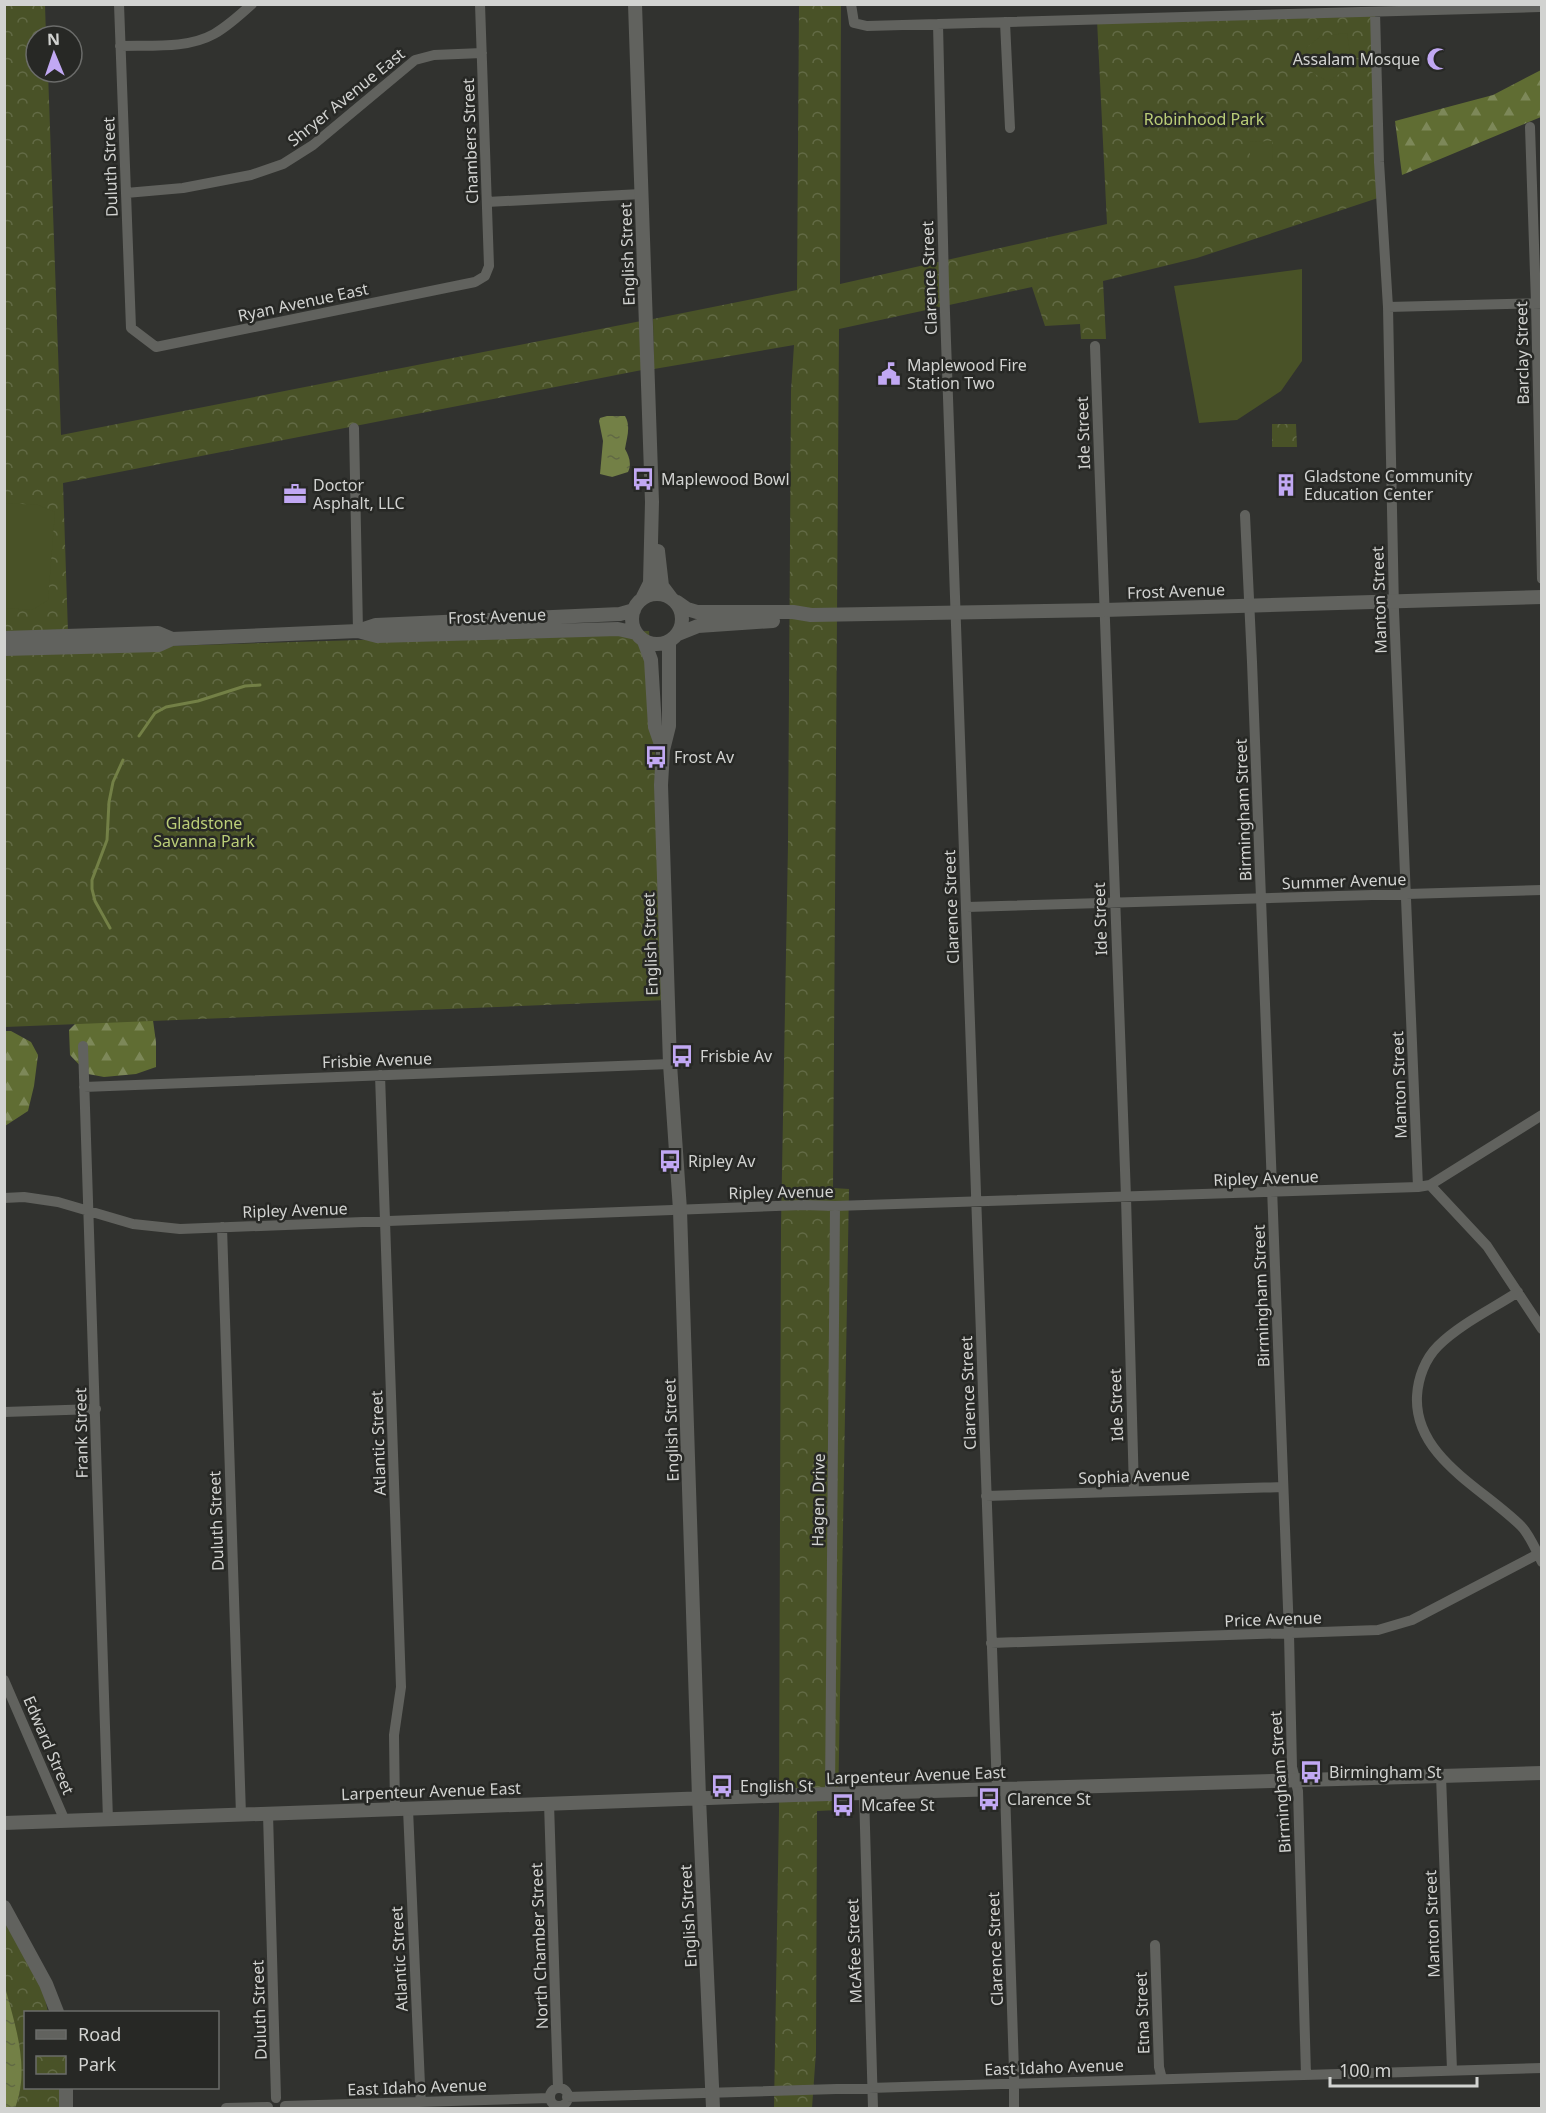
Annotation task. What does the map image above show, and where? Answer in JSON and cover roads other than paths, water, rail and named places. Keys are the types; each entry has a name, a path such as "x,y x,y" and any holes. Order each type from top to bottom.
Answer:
{"street":[{"name":"Duluth Street","path":"119,4 131,328"},
{"path":"120,46 178,44 202,39 226,26 252,4"},
{"name":"Chambers Street","path":"480,4 489,266 485,276"},
{"name":"English Street","path":"635,4 652,502 650,583 638,604"},
{"path":"851,4 854,23 867,26 1005,22 1226,10 1375,12 1521,6 1540,8"},
{"name":"Manton Street","path":"1375,12 1379,162 1388,307 1394,601 1419,1187"},
{"path":"1005,22 1010,128"},
{"name":"Clarence Street","path":"938,24 944,284 991,1643 1001,1789 1014,2109"},
{"name":"Shryer Avenue East","path":"126,193 183,188 275,168 314,145 415,60 434,55 482,53"},
{"name":"Barclay Street","path":"1530,127 1539,303 1542,579"},
{"path":"487,202 641,194"},
{"name":"Ryan Avenue East","path":"131,328 156,347 475,282 485,276"},
{"path":"1388,307 1539,303"},
{"name":"Ide Street","path":"1095,346 1126,1197 1134,1491"},
{"path":"354,428 358,631"},
{"name":"English Street","path":"652,502 661,579 663,586 674,600"},
{"name":"Birmingham Street","path":"1245,515 1289,1634 1292,1767 1298,1791 1306,2075"},
{"path":"657,594 674,600 681,609 683,618 674,638 652,644 640,637 632,617 638,604 657,594"},
{"name":"Frost Avenue","path":"674,600 687,609 697,612 793,612 811,615 1104,610 1542,597"},
{"name":"Frost Avenue","path":"4,649 159,645 172,639 358,631 376,625 620,614 638,604"},
{"name":"Frost Avenue","path":"674,638 698,626 794,619 811,615"},
{"name":"Frost Avenue","path":"358,631 377,636 618,629 640,637"},
{"name":"Frost Avenue","path":"4,638 158,633 172,639"},
{"name":"English Street","path":"640,637 651,660 655,727 663,750"},
{"name":"English Street","path":"674,638 669,726 663,750 661,785 670,1064 680,1210 699,1798 713,2109"},
{"name":"Summer Avenue","path":"967,908 1542,890"},
{"name":"Frank Street","path":"83,1046 108,1820"},
{"name":"Frisbie Avenue","path":"84,1087 670,1064"},
{"name":"Atlantic Street","path":"380,1075 401,1687 394,1736 402,1809 421,2105"},
{"name":"Ripley Avenue","path":"4,1198 24,1197 58,1202 133,1224 180,1229 803,1204 835,1206 1419,1187 1430,1185 1542,1115"},
{"path":"1430,1185 1487,1246 1542,1329"},
{"name":"Hagen Drive","path":"830,1794 835,1206"},
{"name":"Duluth Street","path":"222,1227 241,1815"},
{"path":"1518,1292 1452,1334 1439,1345 1419,1379 1417,1404 1423,1431 1436,1453 1523,1528 1540,1556"},
{"path":"4,1412 96,1409"},
{"name":"Sophia Avenue","path":"986,1496 1283,1487"},
{"name":"Price Avenue","path":"991,1643 1357,1632 1396,1626 1540,1556"},
{"name":"Edward Street","path":"4,1680 65,1821"},
{"name":"Larpenteur Avenue East","path":"4,1823 699,1798 1542,1773"},
{"name":"Manton Street","path":"1441,1776 1452,2070"},
{"name":"McAfee Street","path":"864,1793 873,2109"},
{"name":"North Chamber Street","path":"549,1803 558,2088"},
{"name":"Duluth Street","path":"268,1814 276,2098"},
{"path":"4,1907 46,1984 56,2011"},
{"name":"Etna Street","path":"1155,1945 1159,2067 1162,2079"},
{"name":"East Idaho Avenue","path":"567,2097 1542,2068"},
{"path":"558,2088 566,2092 567,2097 566,2102 559,2107 552,2103 550,2098 553,2090 558,2088"},
{"path":"66,2089 66,2109"},
{"path":"226,2109 268,2108 269,2102 276,2098 281,2099 285,2107"},
{"name":"East Idaho Avenue","path":"285,2107 421,2105 550,2098"}],"water":[{"path":"625,416 628,428 625,449 630,466 628,472 612,477 600,474 603,441 599,421 600,418"},
{"path":"4,1983 16,2029 21,2061 20,2093 15,2108 5,2108"}],"waterway":[{"path":"139,736 155,713 166,707 198,701 245,686 260,685"},
{"path":"110,928 95,901 92,880 107,840 109,802 113,782 123,760"}],"place":[{"name":"Assalam Mosque","path":"1438,59"},
{"name":"Maplewood Fire Station Two","path":"889,374"},
{"name":"Maplewood Bowl","path":"643,479"},
{"name":"Gladstone Community Education Center","path":"1286,485"},
{"name":"Doctor Asphalt, LLC","path":"295,494"},
{"name":"Frost Av","path":"656,757"},
{"name":"Frisbie Av","path":"682,1056"},
{"name":"Ripley Av","path":"670,1161"},
{"name":"Birmingham St","path":"1311,1772"},
{"name":"English St","path":"722,1786"},
{"name":"Clarence St","path":"989,1799"},
{"name":"Mcafee St","path":"843,1805"}],"park label":[{"name":"Robinhood Park","path":"1204,119"},
{"name":"Gladstone Savanna Park","path":"204,832"}]}
